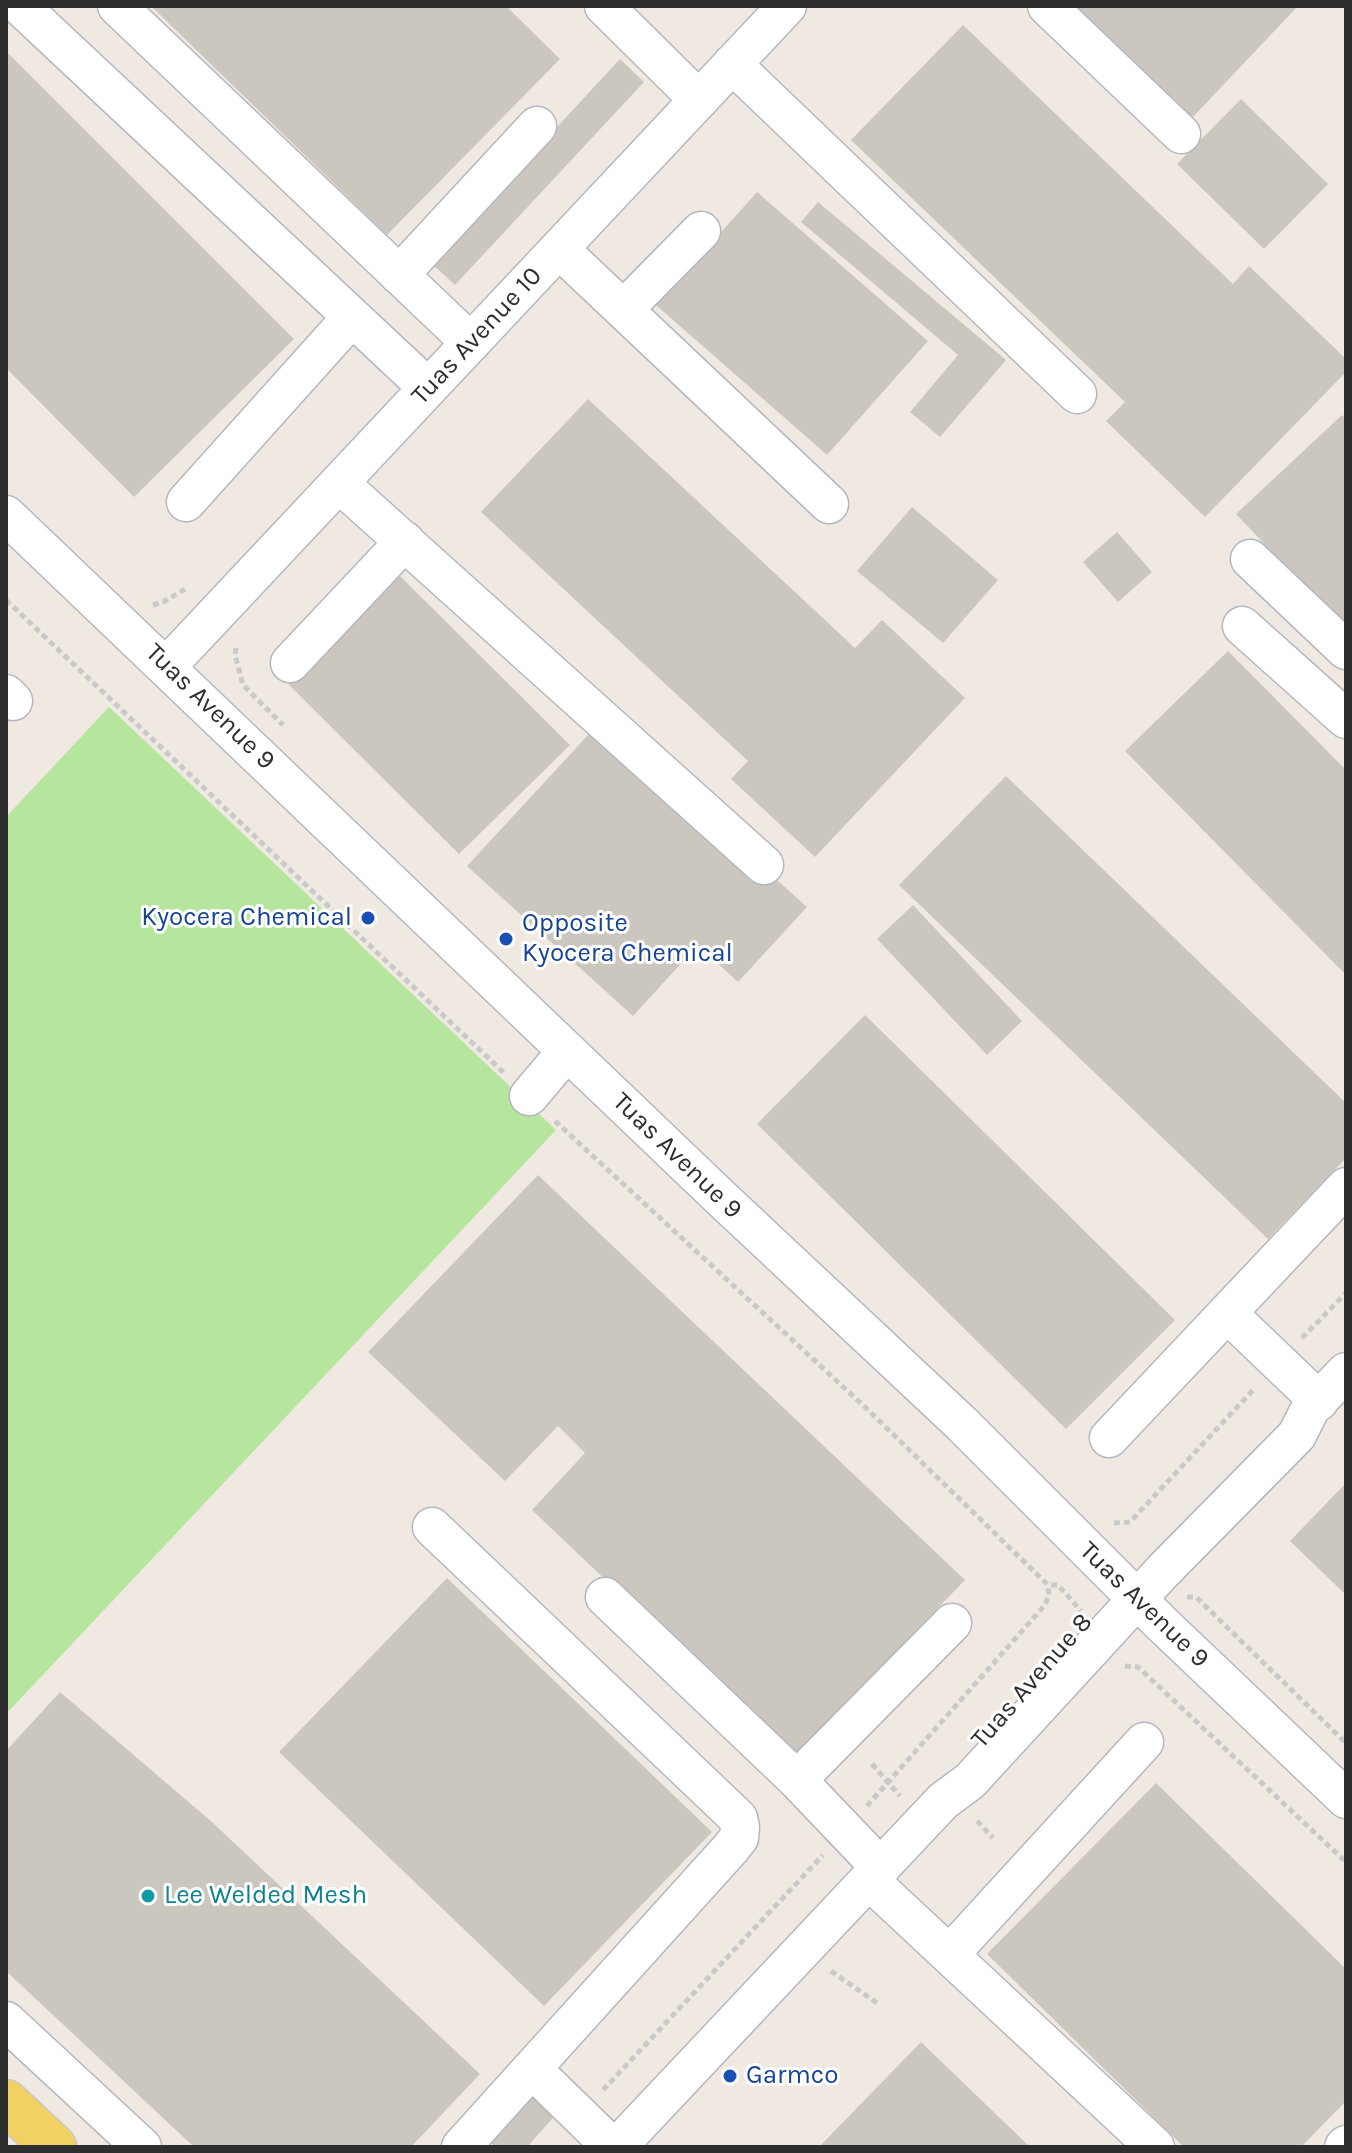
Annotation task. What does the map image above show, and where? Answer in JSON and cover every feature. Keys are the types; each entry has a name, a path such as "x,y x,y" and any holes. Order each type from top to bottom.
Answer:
{"main road":[{"path":"6,2102 54,2147"}],"street":[{"path":"20,6 428,388"},
{"path":"117,6 471,343"},
{"path":"604,6 699,100"},
{"name":"Tuas Avenue 10","path":"167,666 787,6"},
{"path":"1047,6 1181,134"},
{"path":"732,64 1077,394"},
{"path":"399,275 537,126"},
{"path":"624,309 701,231"},
{"path":"559,249 829,504"},
{"path":"186,502 352,317"},
{"path":"339,483 764,865"},
{"name":"Tuas Avenue 9","path":"6,515 961,1423 1129,1591 1346,1799"},
{"path":"290,663 405,541"},
{"path":"1250,559 1346,650"},
{"path":"1242,626 1346,719"},
{"path":"529,1096 567,1051"},
{"path":"1109,1438 1346,1187"},
{"path":"1227,1313 1279,1362 1314,1405"},
{"name":"Tuas Avenue 8","path":"614,2147 943,1801 970,1781 1129,1591 1297,1435 1314,1405 1346,1372"},
{"path":"432,1527 738,1818 740,1827 739,1838 731,1848 461,2147"},
{"path":"605,1597 797,1780 845,1830 875,1874 950,1954 1155,2147"},
{"path":"797,1780 952,1623"},
{"path":"950,1954 1144,1742"},
{"path":"6,2021 142,2147"},
{"path":"532,2069 614,2147"}],"path":[{"path":"238,637 235,655 243,685 284,726"},
{"path":"1103,1520 1119,1524 1130,1522 1346,1293"},
{"path":"579,2115 648,2045 845,1830 1038,1614 1049,1595 1048,1585"},
{"path":"1196,1597 1346,1743"},
{"path":"1126,1666 1138,1667 1346,1862"}],"green space":[{"path":"109,707 556,1130 6,1714 6,817"}],"building":[{"path":"151,6 506,6 560,59 387,235"},
{"path":"1073,6 1298,6 1192,118"},
{"path":"963,25 1233,284 1249,266 1346,359 1346,372 1205,517 1106,421 1125,402 851,140"},
{"path":"6,51 294,339 134,497 6,368"},
{"path":"620,59 644,82 455,285 431,263"},
{"path":"1241,99 1328,184 1264,249 1177,164"},
{"path":"757,192 928,341 827,455 656,305"},
{"path":"818,202 1006,360 940,437 910,412 958,355 801,222"},
{"path":"588,399 855,648 882,620 965,698 815,857 731,779 748,761 481,512"},
{"path":"1342,415 1346,419 1346,630 1236,514"},
{"path":"912,507 998,580 943,643 857,571"},
{"path":"1117,532 1152,572 1118,602 1083,562"},
{"path":"398,574 570,745 459,854 288,684"},
{"path":"1228,651 1346,770 1346,975 1125,751"},
{"path":"601,721 807,907 738,982 698,945 633,1016 467,866"},
{"path":"1006,776 1346,1103 1346,1158 1268,1239 899,885"},
{"path":"913,905 1022,1021 987,1055 877,939"},
{"path":"865,1015 1175,1320 1066,1429 757,1124"},
{"path":"538,1175 965,1580 793,1758 532,1510 585,1453 558,1426 505,1481 368,1352"},
{"path":"1346,1483 1346,1595 1290,1541"},
{"path":"447,1578 712,1832 544,2006 279,1752"},
{"name":"Lee Welded Mesh","path":"60,1692 212,1822 480,2074 411,2147 194,2147 6,1971 6,1751"},
{"path":"1156,1783 1346,1969 1346,2101 1301,2147 1184,2147 987,1954"},
{"path":"921,2042 1030,2147 819,2147"},
{"path":"534,2089 559,2111 527,2147 496,2147 488,2141"}],"place":[{"name":"Kyocera Chemical","path":"368,918"},
{"name":"Opposite Kyocera Chemical","path":"506,939"},
{"name":"Lee Welded Mesh","path":"148,1896"},
{"name":"Garmco","path":"730,2076"}]}
